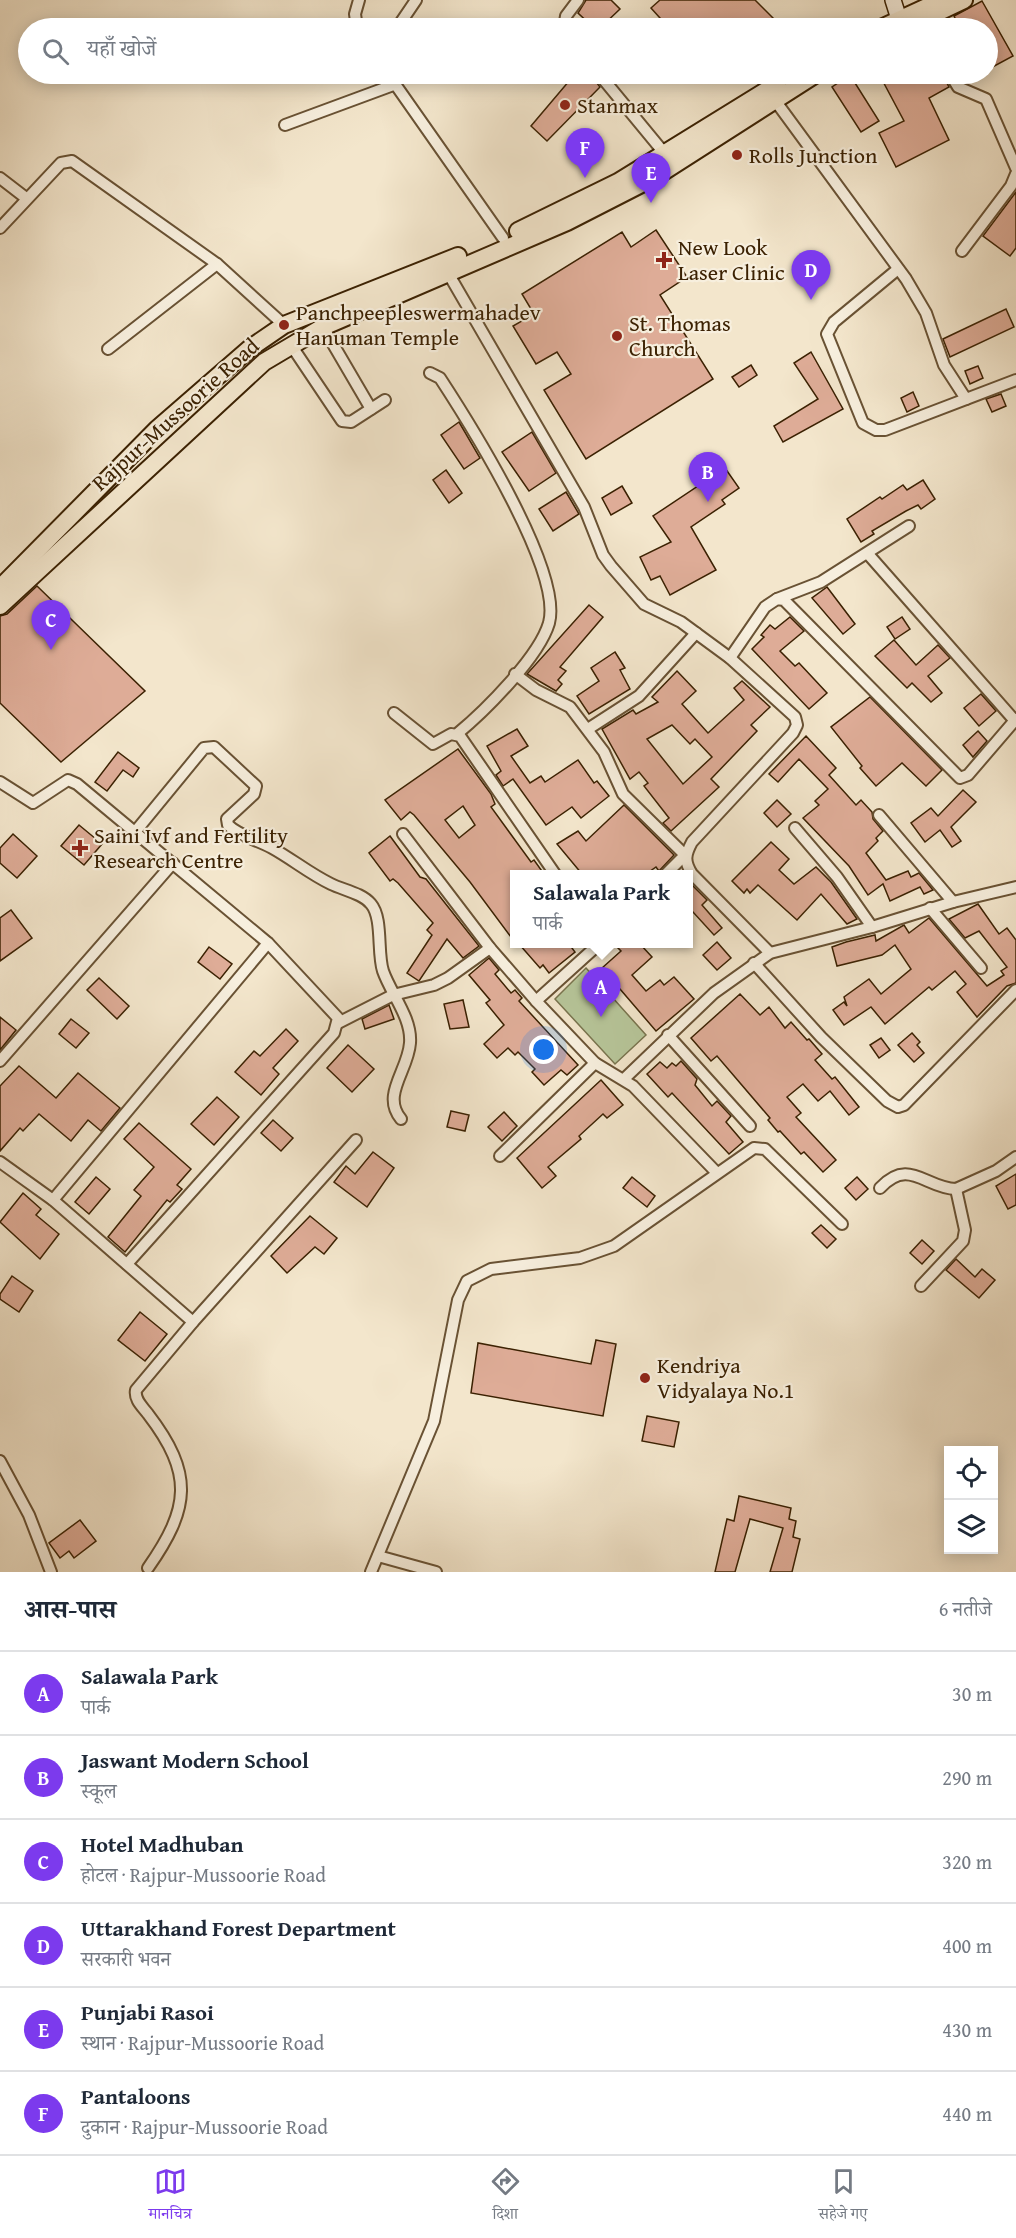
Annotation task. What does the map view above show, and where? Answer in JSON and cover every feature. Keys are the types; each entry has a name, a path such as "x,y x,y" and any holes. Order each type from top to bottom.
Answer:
{"main road":[{"path":"912,18 942,0"},
{"path":"935,18 964,0"},
{"name":"Rajpur-Mussoorie Road","path":"0,588 157,429 232,362 284,325 503,238 618,182 779,84"},
{"name":"Rajpur-Mussoorie Road","path":"0,606 264,362 323,327 567,222 655,177 799,84"}],"street":[{"path":"355,18 359,0"},
{"path":"403,18 416,0"},
{"path":"566,18 578,0"},
{"path":"893,0 900,18"},
{"path":"285,125 396,84 503,238"},
{"path":"607,84 665,154"},
{"path":"956,84 958,87 986,99 1016,168"},
{"path":"774,99 898,269 926,313 944,365 966,399"},
{"path":"0,228 61,163 72,161 217,264 284,325"},
{"path":"962,250 1011,186 1016,174"},
{"path":"0,178 26,198"},
{"path":"108,349 217,264"},
{"path":"898,269 834,322 827,334 863,423 876,430 885,430 1016,380"},
{"path":"448,273 584,507 603,555 644,604 696,633 730,658 795,717 797,725 692,842 685,855 670,870"},
{"path":"323,327 371,409"},
{"path":"291,345 342,421 351,422 385,400"},
{"path":"394,713 432,744 451,734 457,734 492,703 545,634 551,604 548,585 488,453 440,378 430,373"},
{"path":"730,658 765,607 777,599 821,582 909,526"},
{"path":"777,599 793,607 957,776 968,776 1015,720 868,554"},
{"path":"588,729 629,703 650,686 696,633"},
{"path":"515,674 536,690 564,702 588,729 604,752 623,794 685,855 690,870"},
{"path":"457,734 552,870"},
{"path":"135,832 204,748 214,747 256,786 254,794 227,819 228,825 372,905 376,915 383,970 410,1037 407,1060 393,1099 394,1111 401,1119"},
{"path":"0,782 33,803 62,782 73,782 268,943 335,1012 338,1023 334,1034 127,1264"},
{"path":"879,814 953,902"},
{"path":"795,828 837,878 872,927"},
{"path":"403,834 490,948 536,1001 595,1063 624,1079 717,1173"},
{"path":"0,1062 172,863"},
{"path":"693,875 770,953"},
{"path":"624,1079 720,988 770,953 872,927 930,908 1016,887"},
{"path":"930,908 981,968"},
{"path":"53,1200 268,943"},
{"path":"338,1023 393,995 434,985 490,948"},
{"path":"536,1001 595,948"},
{"path":"754,963 821,1037 887,1101 898,1107 903,1105 1016,990"},
{"path":"668,1035 750,1126"},
{"path":"500,1156 595,1063"},
{"path":"148,1568 170,1538 177,1519 182,1485 177,1462 168,1442 135,1395 139,1386 193,1322 356,1140"},
{"path":"371,1572 434,1421 458,1300 468,1281 491,1269 580,1258 604,1250 651,1221 750,1150 760,1147 842,1224"},
{"path":"880,1188 889,1179 909,1173 956,1189 996,1171 1016,1157"},
{"path":"0,1162 53,1200 193,1322"},
{"path":"921,1286 963,1241 965,1230 956,1189"},
{"path":"0,1461 29,1515 51,1572"},
{"path":"378,1556 436,1572"}],"green space":[{"path":"586,968 646,1035 615,1064 555,999"}],"building":[{"path":"586,0 611,0 620,9 611,18 583,18 578,13"},
{"path":"660,0 755,0 773,18 660,18 651,8"},
{"path":"982,1 992,18 955,18 954,16"},
{"path":"998,29 1013,56 998,64"},
{"name":"Stanmax","path":"567,84 598,84 600,87 547,141 531,126"},
{"path":"836,84 856,84 879,121 861,132 832,87"},
{"path":"884,84 947,84 949,87 929,98 949,140 896,167 879,133 904,121"},
{"path":"1016,192 1016,248 1010,256 983,236"},
{"name":"St. Thomas Church","path":"656,230 687,277 660,295 713,379 586,459 544,390 571,374 557,352 536,364 513,326 534,314 522,294 622,232 631,247"},
{"path":"1006,309 1014,327 950,357 943,339"},
{"path":"811,352 843,409 783,442 774,426 818,399 794,363"},
{"path":"751,365 757,375 739,387 732,377"},
{"path":"978,366 983,378 970,384 965,371"},
{"path":"913,392 919,406 907,412 901,398"},
{"path":"1001,394 1006,406 992,412 986,399"},
{"path":"459,422 480,458 464,469 441,435"},
{"path":"532,432 556,473 529,491 502,452"},
{"path":"725,468 739,488 722,500 725,504 691,527 716,570 670,595 660,576 651,580 640,557 671,542 653,516"},
{"path":"446,470 462,493 449,503 433,480"},
{"path":"923,480 935,499 921,509 918,505 906,511 872,531 874,534 861,542 847,519 903,485 907,490"},
{"path":"622,486 632,503 611,515 602,498"},
{"path":"566,492 579,514 553,531 539,509"},
{"path":"37,586 145,691 61,762 0,703 0,616 7,614"},
{"path":"827,587 855,624 843,634 812,598"},
{"path":"589,605 603,617 560,667 566,671 558,680 562,684 556,691 527,674"},
{"path":"790,617 804,631 780,651 795,666 799,663 827,693 809,709 752,649 764,637 761,635 770,625 775,629"},
{"path":"902,617 910,629 895,639 887,627"},
{"path":"894,640 916,665 938,645 950,658 928,676 942,693 931,702 912,683 907,688 875,656"},
{"path":"615,652 625,668 620,670 630,689 589,714 577,696 599,681 591,668"},
{"path":"677,671 696,691 682,704 708,733 744,700 734,688 742,681 770,707 751,725 757,731 711,779 719,787 671,831 663,823 669,818 644,786 648,783 639,772 630,779 602,729 633,710 636,714 658,702 652,697","holes":["672,725 690,744 695,739 712,757 683,784 647,739"]},
{"path":"981,694 996,711 979,726 964,708"},
{"path":"870,697 942,770 926,786 902,763 876,786 860,768 862,766 831,727"},
{"path":"517,729 528,746 511,756 530,783 541,776 545,782 578,760 594,783 597,781 609,796 581,818 572,807 546,825 513,779 503,786 496,775 501,771 487,746"},
{"path":"978,731 987,741 973,757 963,745"},
{"path":"806,736 836,768 829,775 856,805 861,800 872,812 873,819 883,831 876,838 878,841 866,853 886,880 908,871 911,877 919,873 933,890 924,894 920,887 890,901 883,884 868,895 849,866 803,818 819,805 815,801 828,789 799,759 778,782 769,774"},
{"path":"458,749 491,794 495,804 491,807 531,862 534,860 541,870 510,870 510,936 470,882 414,815 410,812 401,820 385,800","holes":["463,806 475,825 459,838 445,820"]},
{"path":"118,752 139,768 133,777 123,770 107,791 95,782"},
{"path":"963,790 976,802 951,827 961,841 952,847 940,830 925,842 911,823 931,808 938,816"},
{"path":"777,800 791,814 777,827 764,813"},
{"path":"624,805 674,855 660,870 656,867 652,870 579,870 557,844 578,831 586,841"},
{"path":"79,825 102,844 84,865 61,846"},
{"path":"13,834 37,856 17,878 0,863 0,848"},
{"path":"390,836 420,877 426,879 479,946 463,958 447,939 419,981 407,973 432,935 427,930 433,923 398,883 393,879 390,881 369,853"},
{"path":"771,842 789,859 779,870 794,884 816,867 831,882 857,919 847,924 821,894 797,920 758,885 750,893 747,889 744,893 732,881"},
{"path":"693,886 707,900 702,905 722,928 714,935 693,912"},
{"path":"978,904 999,934 1007,928 1016,940 1016,983 1007,986 977,1017 957,992 966,984 955,971 932,990 929,987 885,1024 871,1007 844,1025 833,1010 844,1002 847,1006 844,997 869,979 881,994 911,969 895,945 882,955 837,966 832,947 846,942 875,935 876,941 904,925 909,933 929,918 987,986 1004,975 1001,971 1007,967 979,931 965,938 949,919"},
{"path":"11,910 32,938 0,961 0,918"},
{"path":"717,942 731,958 717,970 703,955"},
{"path":"209,947 232,964 220,979 198,962"},
{"path":"522,948 572,948 575,952 549,973 543,965 540,968"},
{"path":"618,948 644,948 652,957 632,975 646,991 660,980 664,985 674,977 694,999 656,1031 602,968 621,951"},
{"path":"489,958 499,970 495,974 511,993 515,990 522,998 519,1001 578,1065 567,1075 561,1070 544,1085 532,1072 535,1069 518,1052 515,1055 508,1048 497,1058 484,1044 504,1025 486,1003 490,1000 469,975"},
{"path":"99,978 129,1006 117,1019 87,990"},
{"path":"740,994 760,1015 769,1007 785,1028 791,1022 807,1040 809,1039 822,1054 815,1060 832,1079 835,1077 859,1107 849,1115 830,1091 818,1101 803,1084 787,1097 801,1113 796,1117 836,1160 823,1172 804,1152 801,1154 780,1131 778,1132 768,1120 770,1118 717,1056 711,1061 691,1038"},
{"path":"463,1000 469,1027 450,1029 444,1004"},
{"path":"389,1005 394,1019 365,1029 362,1019"},
{"path":"0,1017 16,1030 0,1050"},
{"path":"71,1019 89,1033 76,1048 59,1034"},
{"path":"286,1029 298,1041 273,1068 279,1074 261,1095 235,1072 254,1051 260,1056"},
{"path":"912,1033 920,1042 917,1045 924,1053 914,1062 898,1045"},
{"path":"881,1038 890,1050 879,1058 870,1045"},
{"path":"348,1045 374,1069 352,1092 327,1068"},
{"path":"681,1061 697,1079 695,1085 712,1106 717,1101 731,1116 726,1122 743,1142 729,1154 672,1093 668,1097 647,1074 660,1062 667,1068 672,1063 676,1066"},
{"path":"19,1066 56,1098 78,1073 120,1108 101,1131 88,1120 71,1141 39,1114 23,1131 20,1128 0,1151 0,1086"},
{"path":"601,1080 623,1105 607,1118 603,1114 579,1136 581,1139 548,1167 556,1176 542,1188 517,1158"},
{"path":"217,1097 239,1117 214,1145 191,1124"},
{"path":"451,1111 469,1115 465,1131 447,1127"},
{"path":"504,1112 517,1126 502,1141 488,1127"},
{"path":"273,1120 293,1138 281,1151 261,1133"},
{"path":"139,1123 191,1169 177,1185 182,1189 170,1202 167,1200 125,1252 108,1237 141,1196 134,1190 154,1167 124,1139"},
{"path":"373,1152 394,1168 367,1207 334,1182 346,1166 355,1174"},
{"path":"1016,1174 1016,1205 1008,1209 996,1186"},
{"path":"96,1177 110,1189 89,1214 75,1202"},
{"path":"632,1177 655,1196 647,1207 623,1188"},
{"path":"857,1177 868,1189 856,1200 845,1188"},
{"path":"23,1193 41,1209 36,1215 59,1234 40,1259 0,1222"},
{"path":"310,1216 337,1238 324,1254 315,1247 287,1273 271,1256"},
{"path":"821,1225 836,1239 827,1248 812,1233"},
{"path":"922,1240 934,1251 922,1264 910,1253"},
{"path":"956,1259 975,1277 982,1269 995,1280 979,1298 946,1270"},
{"path":"12,1276 33,1291 19,1312 0,1299 0,1294"},
{"path":"140,1312 167,1334 145,1361 118,1340"},
{"path":"596,1340 616,1344 603,1416 471,1393 478,1343 591,1364"},
{"path":"647,1416 679,1422 674,1447 642,1441"},
{"path":"739,1496 791,1508 789,1519 796,1521 793,1537 800,1539 792,1572 770,1572 783,1528 750,1519 735,1572 715,1572 727,1519 734,1521"},
{"path":"80,1520 96,1541 74,1558 69,1551 60,1558 49,1543"}],"place":[{"name":"Stanmax","path":"565,105"},
{"name":"Rolls Junction","path":"737,155"},
{"name":"Pantaloons","path":"585,178"},
{"name":"Punjabi Rasoi","path":"651,203"},
{"name":"New Look Laser Clinic","path":"664,260"},
{"name":"Uttarakhand Forest Department","path":"811,300"},
{"name":"Panchpeepleswermahadev Hanuman Temple","path":"284,325"},
{"name":"St. Thomas Church","path":"617,336"},
{"name":"Jaswant Modern School","path":"708,502"},
{"name":"Hotel Madhuban","path":"51,650"},
{"name":"Saini Ivf and Fertility Research Centre","path":"80,848"},
{"name":"Salawala Park","path":"601,1017"},
{"name":"Kendriya Vidyalaya No.1","path":"645,1378"}]}
